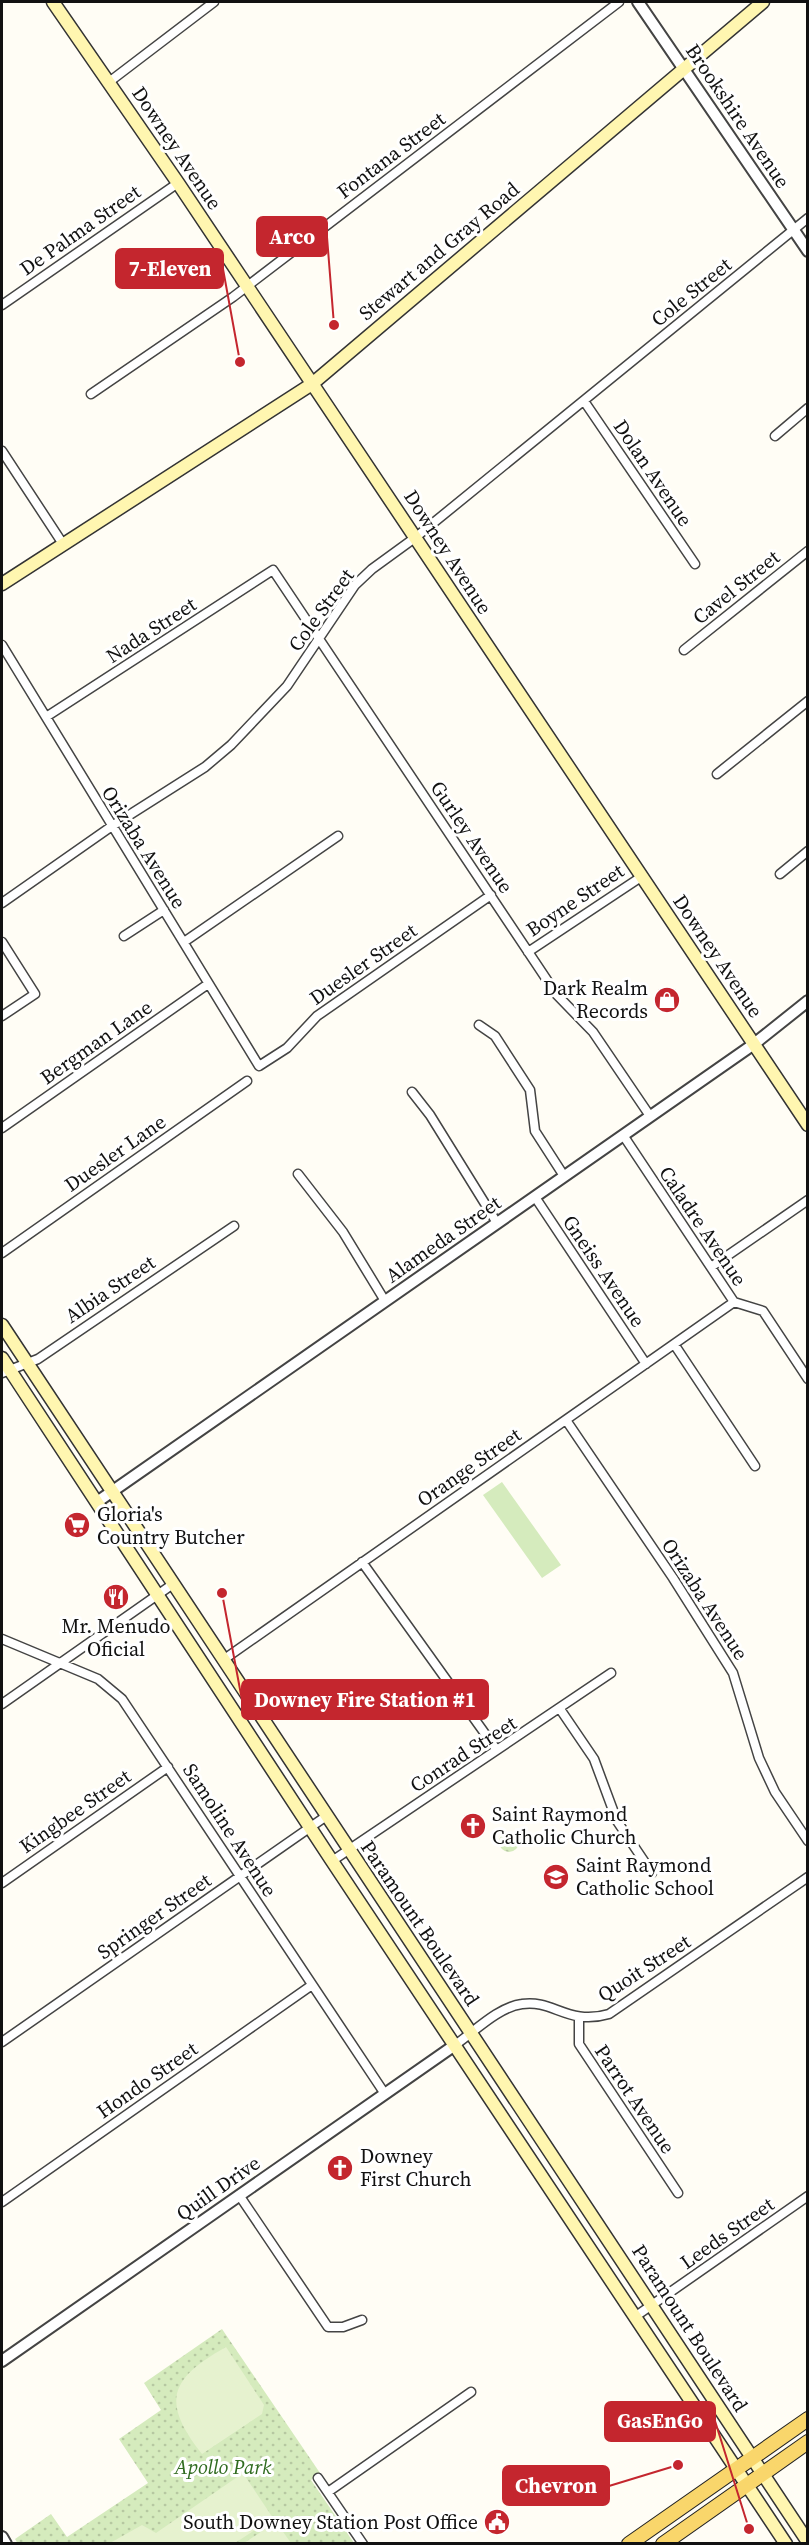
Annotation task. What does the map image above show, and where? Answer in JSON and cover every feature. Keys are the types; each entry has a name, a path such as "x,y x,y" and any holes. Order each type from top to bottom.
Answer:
{"main road":[{"name":"Downey Avenue","path":"53,2 247,285 807,1125"},
{"name":"Stewart and Gray Road","path":"2,584 312,384 764,2"},
{"name":"Paramount Boulevard","path":"2,1325 347,1851 652,2305 807,2542"},
{"name":"Paramount Boulevard","path":"2,1358 5,1372 97,1502 332,1861 786,2544"},
{"path":"191,1646 214,1660 223,1660"},
{"path":"629,2544 807,2419"},
{"path":"663,2544 807,2442"}],"street":[{"path":"109,82 214,2"},
{"name":"Fontana Street","path":"91,394 247,285 619,2"},
{"name":"Brookshire Avenue","path":"638,2 807,251"},
{"name":"De Palma Street","path":"5,302 178,183"},
{"name":"Cole Street","path":"2,903 112,826 205,767 231,745 287,686 355,585 372,569 416,537 807,218"},
{"path":"2,291 5,302"},
{"name":"Dolan Avenue","path":"584,401 695,564"},
{"path":"775,436 807,408"},
{"path":"2,451 63,544"},
{"name":"Cavel Street","path":"684,650 807,550"},
{"name":"Gurley Avenue","path":"273,570 561,1000 593,1032 650,1116"},
{"name":"Nada Street","path":"46,717 273,570"},
{"name":"Orizaba Avenue","path":"2,645 259,1066"},
{"path":"717,774 807,701"},
{"path":"183,942 338,836"},
{"path":"780,874 807,851"},
{"name":"Boyne Street","path":"528,952 641,877"},
{"name":"Duesler Street","path":"259,1066 287,1048 317,1016 491,895"},
{"path":"124,936 164,910"},
{"path":"2,942 35,994 2,1016"},
{"name":"Bergman Lane","path":"2,1128 208,984"},
{"name":"Alameda Street","path":"97,1502 754,1044 807,1001"},
{"path":"479,1025 495,1036 530,1090 534,1131 564,1176"},
{"name":"Duesler Lane","path":"2,1253 247,1081"},
{"path":"412,1092 430,1115 497,1223"},
{"name":"Caladre Avenue","path":"623,1135 734,1302 763,1311 807,1379"},
{"path":"298,1174 343,1232 386,1301"},
{"name":"Gneiss Avenue","path":"535,1197 646,1364"},
{"path":"711,1267 807,1200"},
{"name":"Albia Street","path":"5,1372 38,1359 234,1226"},
{"name":"Orange Street","path":"223,1660 734,1302"},
{"path":"674,1344 754,1466"},
{"name":"Orizaba Avenue","path":"566,1420 673,1578 734,1674 759,1758 775,1792 807,1841"},
{"path":"362,1562 496,1749"},
{"path":"2,1704 173,1584"},
{"name":"Samoline Avenue","path":"2,1639 98,1679 115,1692 129,1708 385,2094"},
{"name":"Conrad Street","path":"332,1861 496,1749 512,1742 611,1673"},
{"path":"560,1709 594,1759 617,1821 652,1873"},
{"name":"Kingbee Street","path":"2,1883 168,1767"},
{"name":"Springer Street","path":"2,2042 325,1817"},
{"name":"Quoit Street","path":"455,2045 505,2010 522,2004 535,2004 579,2018 598,2017 619,2009 807,1877"},
{"name":"Hondo Street","path":"2,2202 312,1985"},
{"name":"Parrot Avenue","path":"579,2018 577,2035 579,2044 678,2193"},
{"name":"Quill Drive","path":"2,2361 455,2045"},
{"path":"239,2195 328,2327 343,2327 362,2320"},
{"name":"Leeds Street","path":"636,2316 807,2196"},
{"path":"328,2492 471,2392"},
{"path":"318,2478 363,2544"},
{"path":"2,2537 6,2544"}],"green space":[{"path":"502,1482 561,1565 542,1578 483,1495"},
{"path":"509,1832 516,1835 519,1842 516,1849 509,1852 502,1849 499,1842 502,1835"},
{"name":"Apollo Park","path":"222,2329 320,2473 311,2480 354,2543 18,2544 15,2539 51,2514 67,2537 148,2483 119,2439 161,2410 144,2383"},
{"path":"226,2347 264,2405 262,2414 202,2454 180,2420 177,2393 192,2370"},
{"path":"243,2473 273,2518 235,2543 110,2543 142,2525 156,2533"},
{"path":"276,2522 291,2543 244,2543"}],"place":[{"name":"Arco","path":"334,325"},
{"name":"7-Eleven","path":"240,362"},
{"name":"Dark Realm Records","path":"667,1000"},
{"name":"Gloria's Country Butcher","path":"77,1525"},
{"name":"Downey Fire Station #1","path":"222,1593"},
{"name":"Mr. Menudo Oficial","path":"116,1597"},
{"name":"Saint Raymond Catholic Church","path":"473,1826"},
{"name":"Saint Raymond Catholic School","path":"556,1877"},
{"name":"Downey First Church","path":"340,2168"},
{"name":"Chevron","path":"678,2465"},
{"name":"South Downey Station Post Office","path":"497,2522"},
{"name":"GasEnGo","path":"749,2529"}]}
